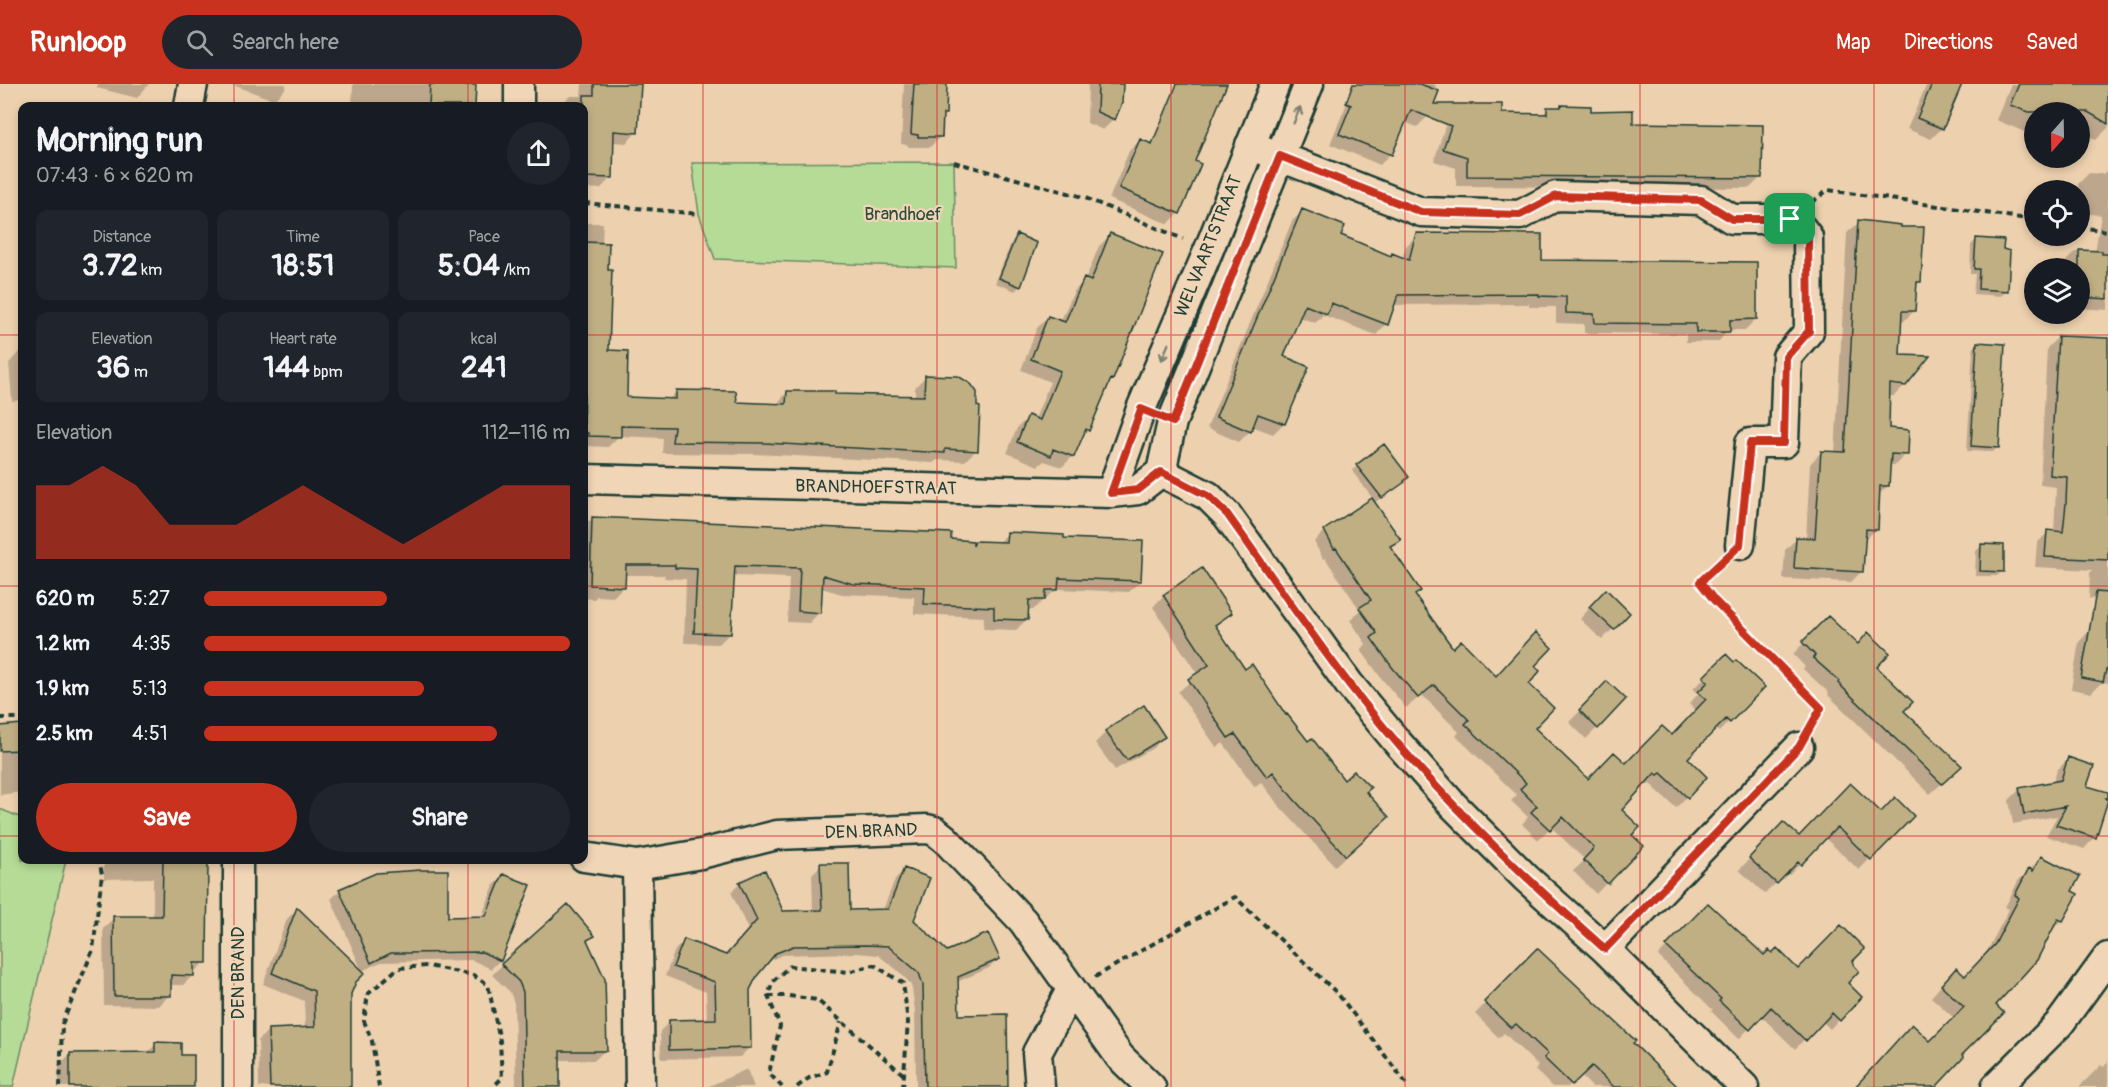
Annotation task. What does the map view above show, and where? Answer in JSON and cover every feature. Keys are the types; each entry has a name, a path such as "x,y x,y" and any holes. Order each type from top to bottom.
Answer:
{"street":[{"path":"190,102 193,84"},
{"path":"519,84 519,102"},
{"name":"WELVAARTSTRAAT","path":"1111,493 1141,409 1209,249 1275,84"},
{"name":"WELVAARTSTRAAT","path":"1161,472 1173,422 1309,84"},
{"path":"1250,145 1421,212 1520,215 1556,196 1701,200 1732,219 1790,219 1808,237 1809,331 1786,357 1784,443 1750,443 1740,545"},
{"path":"1141,409 1173,422"},
{"path":"1161,472 1208,496 1227,514 1349,684 1452,804 1526,878 1605,949 1744,1087"},
{"name":"BRANDHOEFSTRAAT","path":"588,479 1111,493 1138,490 1161,472"},
{"path":"1605,949 1799,747"},
{"name":"DEN BRAND","path":"588,858 637,865 701,854 777,835 927,829 935,831 1023,921 1120,1057 1151,1087"},
{"name":"DEN BRAND","path":"237,1087 238,864"},
{"path":"637,865 640,1087"},
{"path":"1996,1087 2060,1023 2108,957"},
{"path":"1040,1087 1037,1053 1071,990"}],"path":[{"path":"954,162 1083,197 1209,249"},
{"path":"1790,219 1828,190 2024,219"},
{"path":"588,202 699,214"},
{"path":"2090,229 2108,231"},
{"path":"1740,545 1700,582 1714,600 1821,708 1799,747"},
{"path":"0,718 18,718"},
{"path":"60,1087 62,1024 93,950 102,874 100,864"},
{"path":"1071,990 1235,897 1338,994 1409,1087"},
{"path":"782,1087 769,1073 780,1026 768,996 773,981 790,966 848,972 874,965 903,983 908,1022 903,1087"},
{"path":"379,1087 372,1041 364,1021 368,994 398,968 428,966 473,975 488,985 500,1041 502,1078 494,1087"},
{"path":"768,996 817,1000 904,1075"},
{"path":"797,1087 809,1078 827,1072 841,1022"}],"green space":[{"name":"Brandhoef","path":"954,162 956,268 715,259 699,214 692,163"},
{"path":"0,809 18,816 18,864 65,864 13,1087 0,1087"}],"building":[{"path":"430,84 476,85 475,102 429,102"},
{"path":"594,84 641,84 638,133 614,131 613,178 588,177 588,102 584,102 584,95 594,95"},
{"path":"914,84 947,84 946,114 943,114 942,137 918,137 918,135 911,134"},
{"path":"1098,84 1123,84 1122,103 1115,120 1097,112"},
{"path":"1177,84 1227,84 1195,161 1201,164 1180,214 1119,188 1140,139 1152,144"},
{"path":"1353,84 1420,84 1439,91 1434,104 1502,104 1502,113 1547,114 1547,107 1591,106 1591,111 1633,110 1633,123 1763,125 1762,178 1467,176 1467,157 1443,149 1451,126 1411,110 1392,155 1339,134 1351,105 1346,103"},
{"path":"1932,84 1962,84 1943,129 1917,118"},
{"path":"2019,84 2108,84 2108,124 2090,113 2090,102 2024,102 2024,110 2010,105"},
{"path":"1302,209 1345,226 1341,235 1391,256 1392,253 1409,260 1416,233 1542,234 1542,260 1757,262 1757,319 1730,320 1730,332 1696,332 1696,324 1595,323 1594,314 1566,313 1566,297 1539,296 1539,294 1398,295 1388,325 1331,303 1327,314 1305,305 1284,356 1309,367 1285,424 1258,414 1251,432 1216,417"},
{"path":"1858,220 1901,225 1901,227 1924,227 1921,282 1917,282 1915,311 1902,311 1900,355 1930,356 1906,386 1890,384 1889,428 1909,430 1908,455 1891,454 1889,486 1880,486 1878,530 1866,529 1863,572 1794,568 1796,537 1815,538 1821,451 1845,452"},
{"path":"1110,233 1163,254 1113,380 1111,379 1089,431 1086,429 1074,457 1053,449 1051,456 1017,442 1028,415 1040,420 1060,371 1031,359 1048,316 1065,322 1084,278 1091,281"},
{"path":"1017,234 1037,243 1021,287 999,278"},
{"path":"1976,238 2004,240 2003,249 2010,251 2008,291 1978,289 1979,269 1974,269"},
{"path":"588,242 609,243 608,270 612,270 609,350 628,351 627,397 676,399 676,390 736,391 737,402 786,404 787,391 924,396 925,375 958,376 971,384 977,392 977,406 980,407 978,451 945,449 945,453 765,443 672,442 674,427 621,426 621,437 588,436"},
{"path":"2079,250 2102,251 2102,254 2108,254 2108,299 2090,298 2090,258 2079,258"},
{"path":"2058,336 2108,338 2108,560 2045,557 2047,530 2063,532 2066,503 2067,477 2050,475"},
{"path":"1977,342 2005,344 1999,448 1971,446"},
{"path":"1384,444 1409,477 1382,498 1356,465"},
{"path":"1372,498 1401,540 1390,546 1421,591 1415,595 1453,648 1461,640 1496,676 1536,632 1552,648 1535,666 1540,671 1529,684 1554,708 1535,728 1588,779 1614,752 1626,763 1662,726 1672,735 1706,699 1698,692 1708,682 1703,677 1726,654 1734,662 1736,660 1765,687 1730,723 1726,719 1688,758 1707,777 1688,798 1661,773 1658,775 1655,773 1622,810 1640,827 1632,835 1644,846 1608,884 1583,860 1594,848 1563,817 1550,830 1531,812 1537,806 1520,789 1526,783 1465,724 1469,720 1434,685 1418,698 1371,638 1377,633 1359,608 1371,600 1336,548 1334,549 1324,530"},
{"path":"592,517 951,533 951,539 973,541 973,546 975,541 1006,542 1007,532 1064,535 1064,538 1143,541 1141,581 1059,578 1058,590 1046,590 1045,600 1029,600 1028,620 994,619 994,607 924,604 925,587 853,584 823,575 821,613 798,611 800,568 735,566 731,634 694,633 697,569 675,568 675,565 626,565 625,587 590,585"},
{"path":"1981,544 2004,545 2004,572 1980,571"},
{"path":"1202,568 1232,613 1215,625 1245,669 1252,664 1286,715 1308,741 1312,738 1344,780 1354,771 1371,788 1366,792 1389,817 1346,856 1292,797 1273,772 1267,777 1235,734 1228,738 1188,679 1209,665 1163,595"},
{"path":"1606,589 1630,613 1614,630 1589,607"},
{"path":"2096,592 2108,593 2108,670 2106,670 2103,682 2081,678"},
{"path":"1828,616 1858,644 1868,632 1890,653 1877,667 1913,702 1904,711 1962,766 1942,784 1813,658 1815,655 1802,642"},
{"path":"1607,681 1626,699 1598,729 1579,710"},
{"path":"1144,705 1165,737 1127,760 1105,731"},
{"path":"18,724 18,750 0,751 0,726"},
{"path":"2068,757 2094,766 2087,786 2108,792 2108,798 2106,798 2108,800 2096,838 2056,825 2066,806 2024,814 2019,788 2061,780"},
{"path":"1850,783 1881,812 1895,797 1914,816 1871,860 1837,827 1801,865 1798,862 1777,884 1749,858 1783,822 1799,836"},
{"path":"2041,856 2080,876 2072,891 2078,894 2063,921 2058,919 2037,960 1996,1005 2004,1013 1962,1055 1964,1057 1936,1087 1855,1087 1912,1024 1930,1041 1964,1007 1941,985 1956,968 1965,976 1995,944 2019,898 2015,895 2029,868 2033,871"},
{"path":"820,863 849,863 850,910 888,909 904,868 930,878 914,920 947,951 988,933 1000,959 958,977 959,1015 1007,1014 1008,1087 925,1087 923,985 919,973 888,946 793,946 776,953 757,976 750,990 751,1048 669,1050 669,1020 716,1019 715,982 673,967 684,939 726,955 757,920 739,882 765,870 783,911 822,910"},
{"path":"163,864 208,864 207,963 194,963 194,976 171,975 171,996 114,996 113,916 162,916"},
{"path":"448,870 448,917 486,916 503,874 531,885 501,961 482,952 391,953 371,963 339,889 376,873"},
{"path":"1708,903 1764,955 1769,950 1772,953 1777,948 1798,969 1841,925 1865,949 1853,961 1859,971 1848,983 1862,997 1840,1021 1832,1013 1806,1041 1771,1007 1750,1030 1666,946"},
{"path":"568,904 595,936 587,940 605,979 607,1051 560,1051 560,1087 525,1087 523,992 519,982 501,964"},
{"path":"297,907 365,973 356,982 351,994 351,1087 270,1087 268,1029 315,1027 314,991 272,973"},
{"path":"1537,948 1636,1041 1633,1043 1678,1087 1614,1087 1592,1066 1572,1085 1544,1058 1548,1054 1516,1024 1511,1028 1484,1002"},
{"path":"155,1042 181,1043 181,1055 194,1055 194,1087 70,1087 70,1053 155,1052"}],"route":[{"path":"1280,156 1421,212 1520,215 1556,196 1701,200 1732,219 1790,219 1808,237 1809,331 1786,357 1784,443 1750,443 1740,545 1700,582 1714,600 1821,708 1799,747 1605,949 1526,878 1452,804 1398,743 1349,684 1227,514 1208,496 1161,472 1138,490 1111,493 1141,409 1173,422 1280,156"}]}
